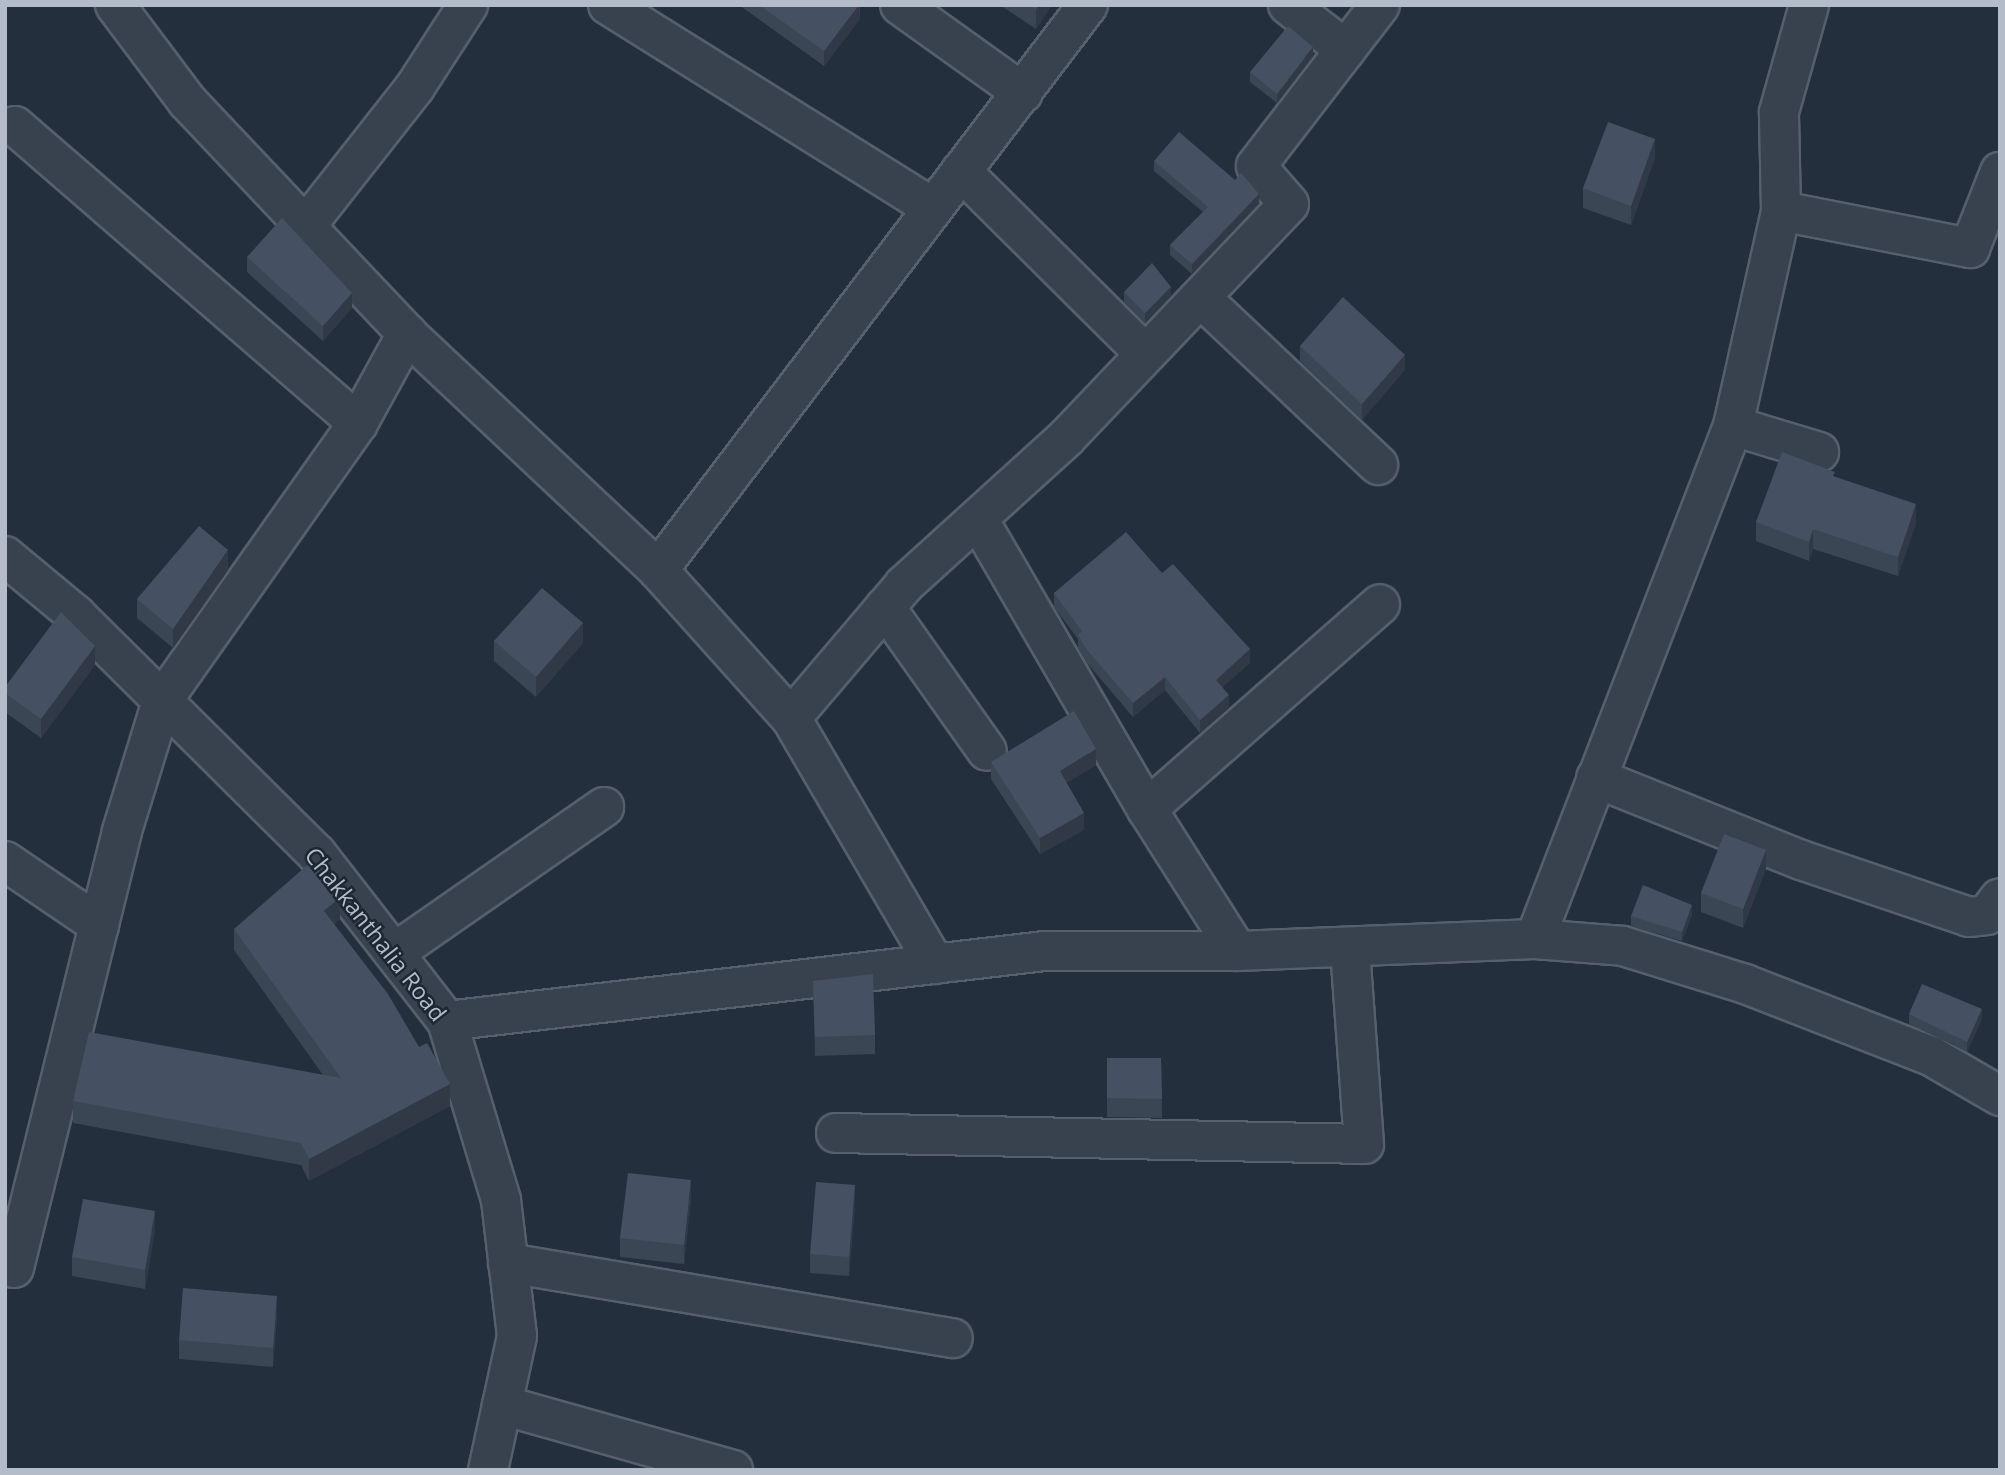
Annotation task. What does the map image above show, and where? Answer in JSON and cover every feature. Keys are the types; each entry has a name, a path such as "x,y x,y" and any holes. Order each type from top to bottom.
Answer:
{"street":[{"path":"114,5 187,101 305,227 407,334 658,570 791,718 935,964"},
{"path":"305,227 415,87 468,5"},
{"path":"608,5 933,208"},
{"path":"900,5 1023,93"},
{"path":"658,570 1088,5"},
{"path":"1288,5 1346,50"},
{"path":"791,718 885,607 1066,438 1144,352 1202,299 1289,204 1256,166 1380,5"},
{"path":"1535,939 1733,426 1781,211 1779,112 1809,5"},
{"path":"15,126 358,423"},
{"path":"961,171 1144,352"},
{"path":"1781,211 1970,248 2000,172"},
{"path":"1202,299 1378,465"},
{"path":"14,1268 99,925 162,701 358,423 407,334"},
{"path":"1733,426 1819,452"},
{"path":"978,519 1147,809 1237,951"},
{"name":"Chakkanthalia Road","path":"5,556 76,615 316,853 447,1021 501,1200 517,1336 488,1470"},
{"path":"1147,809 1380,604"},
{"path":"885,607 987,751"},
{"path":"1596,778 1801,860 1969,917 1987,915 2000,898"},
{"path":"394,953 604,807"},
{"path":"5,861 99,925"},
{"path":"447,1021 1045,951 1237,951 1535,939 1623,946 1745,984 1931,1056 2000,1096"},
{"path":"836,1133 1364,1144 1350,947"},
{"path":"508,1263 953,1338"},
{"path":"502,1405 733,1470"}],"building":[{"path":"759,5 859,5 824,51"},
{"path":"1288,26 1313,47 1277,94 1250,72"},
{"path":"1608,122 1655,139 1631,206 1583,188"},
{"path":"1179,132 1235,180 1241,173 1259,194 1192,264 1170,245 1208,207 1154,161"},
{"path":"282,218 352,293 323,326 247,257"},
{"path":"1152,263 1171,287 1145,313 1124,292"},
{"path":"1343,297 1405,355 1362,404 1300,346"},
{"path":"1782,452 1835,472 1833,476 1916,504 1898,557 1813,529 1809,542 1756,522"},
{"path":"199,526 228,550 173,629 137,599"},
{"path":"1126,532 1162,573 1173,564 1250,649 1216,680 1229,695 1200,720 1165,677 1133,703 1087,650 1078,635 1082,631 1054,593"},
{"path":"542,588 583,623 536,677 494,641"},
{"path":"61,612 95,646 41,719 5,693 5,687"},
{"path":"1074,711 1096,749 1060,771 1084,813 1040,838 991,762"},
{"path":"1724,834 1766,850 1743,909 1701,893"},
{"path":"312,861 340,897 324,911 388,994 419,1047 427,1043 450,1084 309,1159 301,1143 73,1101 89,1032 341,1078 234,929"},
{"path":"1643,885 1692,905 1682,932 1631,916"},
{"path":"873,974 875,1035 815,1037 813,981"},
{"path":"1922,984 1982,1009 1967,1042 1909,1014"},
{"path":"1107,1058 1161,1058 1162,1099 1107,1098"},
{"path":"628,1173 691,1180 684,1245 620,1238"},
{"path":"816,1182 855,1185 849,1257 810,1254"},
{"path":"83,1199 155,1211 145,1270 72,1257"},
{"path":"183,1288 277,1296 273,1348 179,1340"}]}
